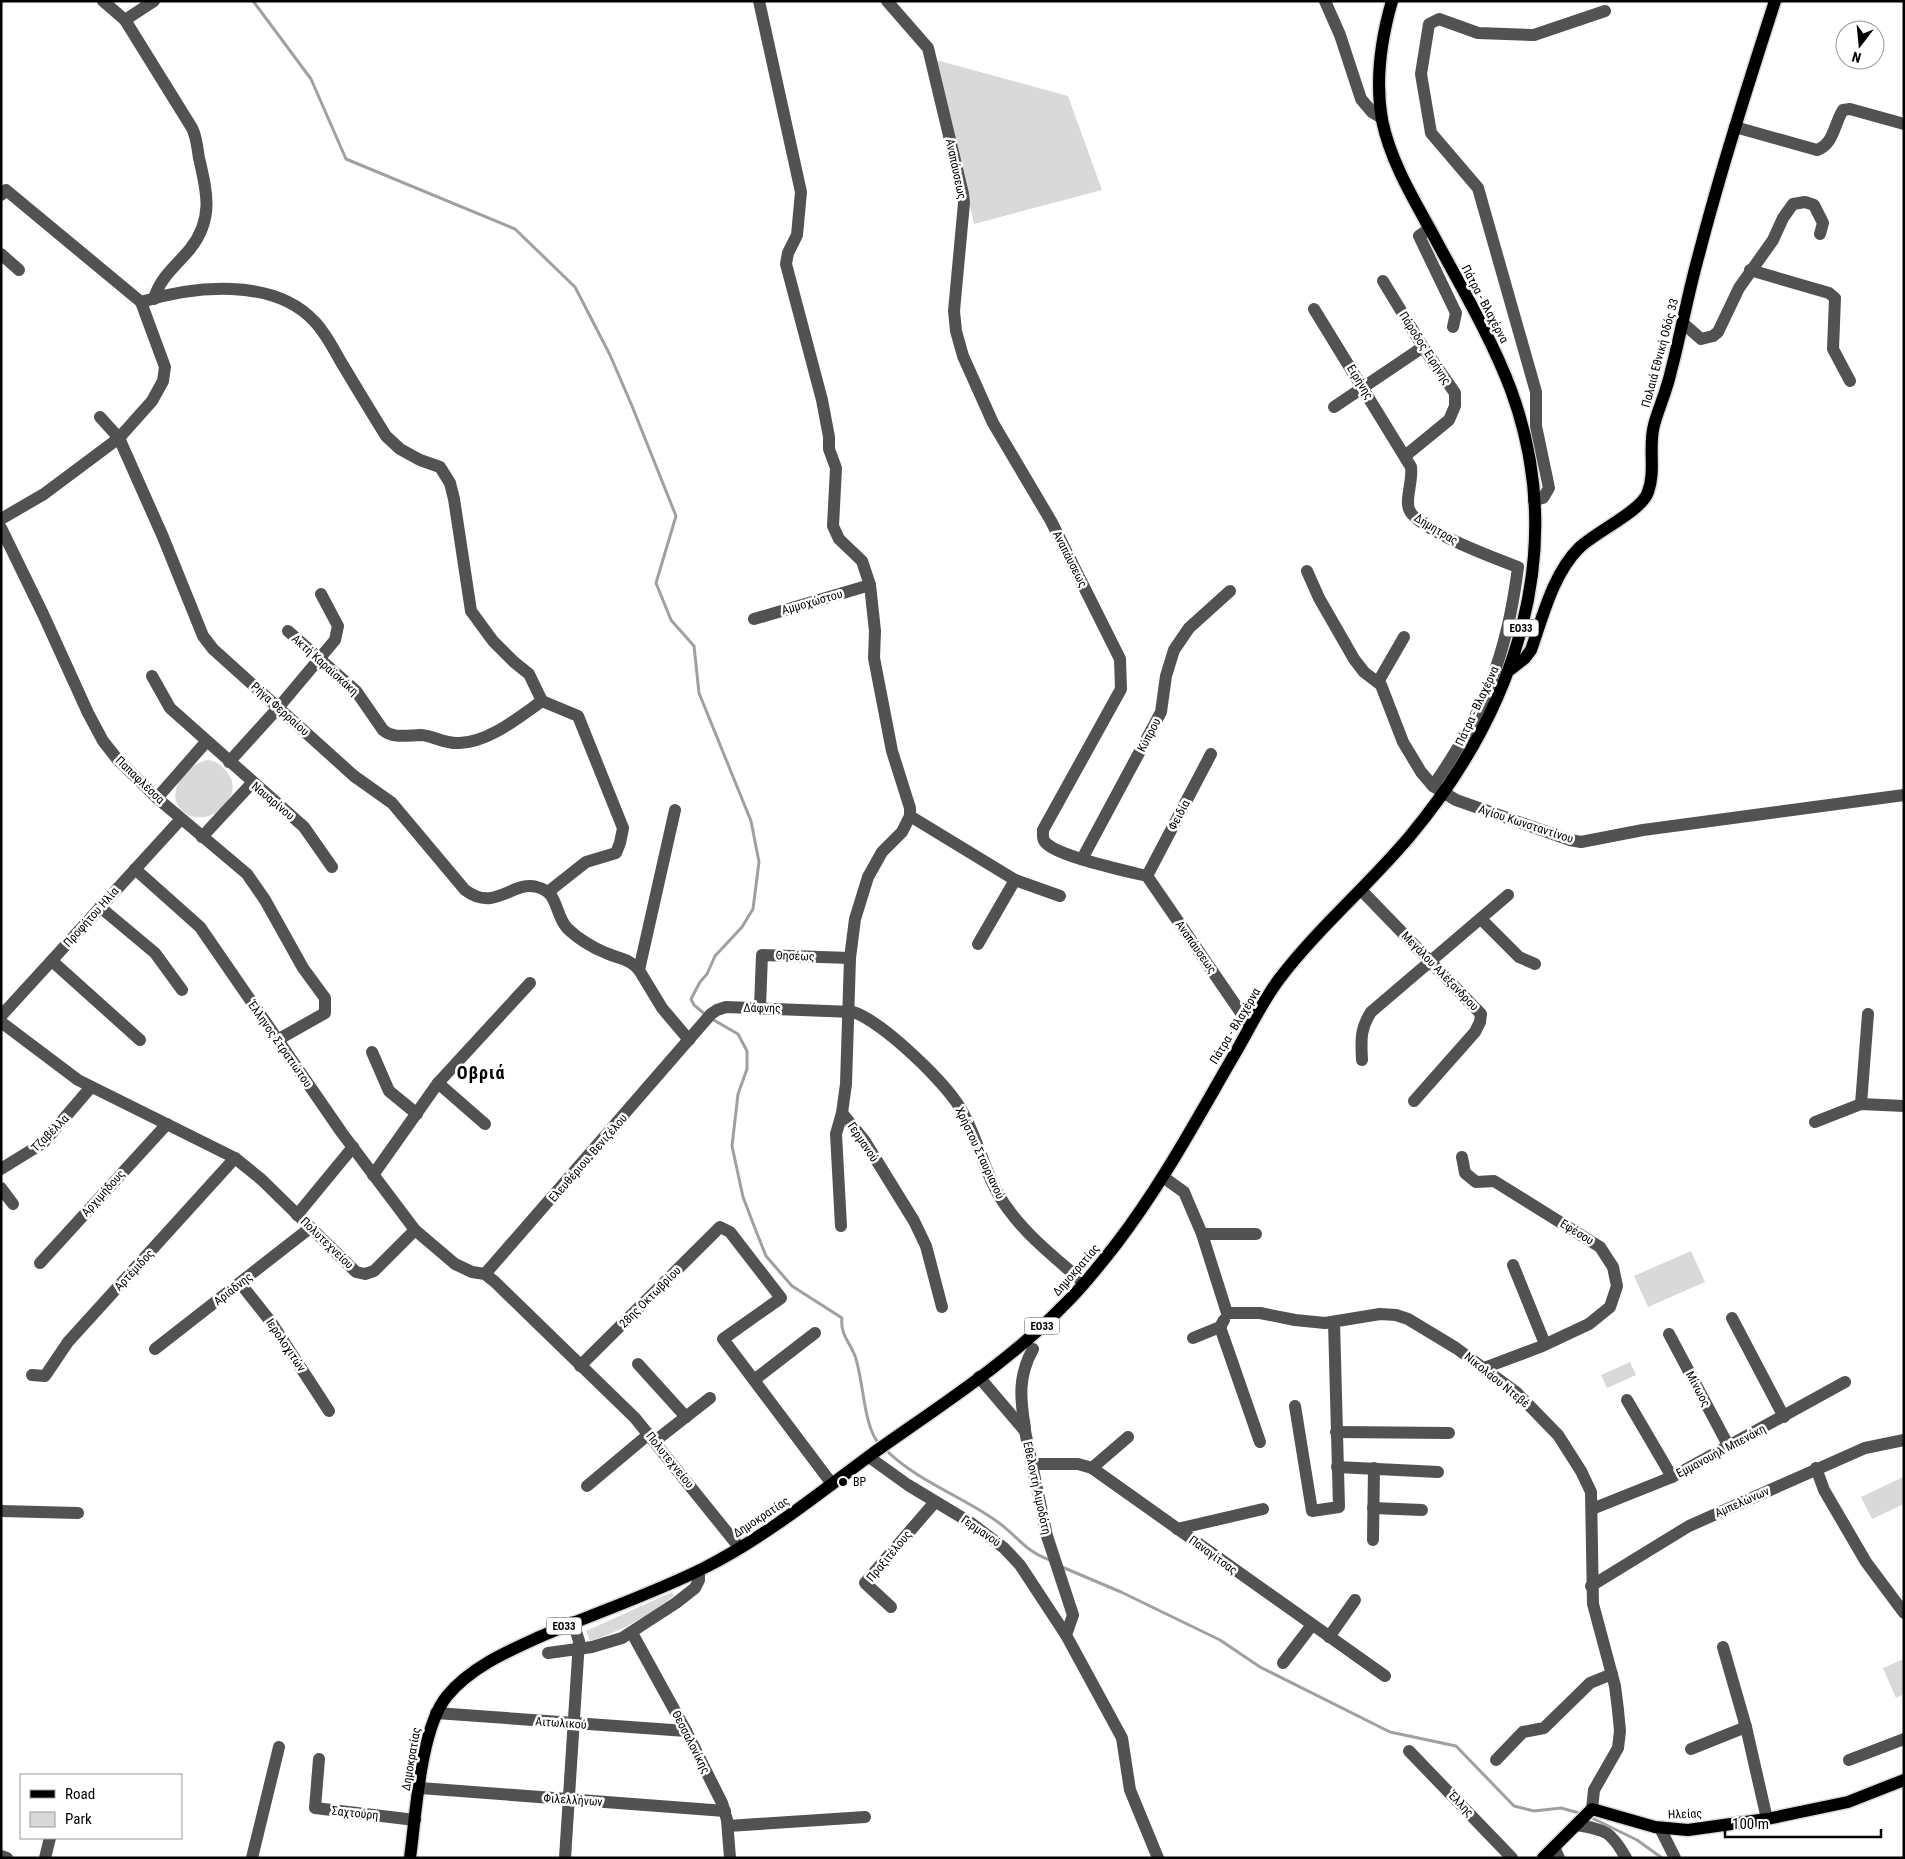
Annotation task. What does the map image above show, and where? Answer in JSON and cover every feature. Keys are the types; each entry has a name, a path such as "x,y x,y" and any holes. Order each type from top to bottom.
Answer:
{"main road":[{"name":"Πάτρα - Βλαχέρνα","path":"1163,1177 1250,1026 1280,978 1362,891 1444,794 1478,741 1511,668 1531,579 1535,543 1534,500 1525,440 1510,388 1477,316 1400,172 1382,118 1380,50 1392,1"},
{"name":"Παλαιά Εθνική Οδός 33","path":"1511,668 1525,658 1531,650 1555,585 1577,550 1592,536 1633,510 1648,495 1652,482 1650,445 1653,426 1684,324 1698,256 1735,126 1776,1"},
{"name":"Δημοκρατίας","path":"410,1858 429,1730 436,1713 451,1691 482,1667 524,1644 699,1571 739,1547 832,1484 979,1377 1051,1318 1117,1244 1163,1177"},
{"name":"Ηλείας","path":"1585,1817 1660,1828 1688,1830 1767,1819 1848,1802 1904,1780"},
{"path":"1543,1858 1557,1852 1585,1817"}],"street":[{"path":"103,1 125,20 196,137 207,186 206,220 203,227 190,249 165,276 154,298"},
{"path":"125,20 154,1"},
{"path":"759,1 801,192 797,235 788,253 786,264 822,400 829,437 829,449 836,468 834,526 839,539 862,561 870,585 875,632 874,658 892,751 908,803 910,816 902,832 882,852 868,877 855,919 850,958 846,1084 842,1113 835,1140 841,1226"},
{"name":"Αναπάυσεως","path":"887,1 928,48 963,194 954,311 956,332 963,356 993,423 1051,521 1120,659 1121,688 1043,830 1043,840 1048,846 1082,859 1146,876 1250,1026"},
{"path":"1325,1 1340,35 1361,99 1372,112 1382,118"},
{"path":"1534,500 1543,498 1549,488 1534,414 1536,392 1478,188 1431,133 1421,74 1429,24 1439,19 1478,33 1534,35 1605,11"},
{"path":"1735,126 1817,150 1829,142 1843,110 1850,109 1904,124"},
{"path":"1,195 6,190 141,302 163,359 165,374 152,401 119,438 44,494 1,519"},
{"path":"1684,324 1702,339 1713,336 1750,270 1773,240 1783,218 1794,204 1805,202 1814,205 1823,223 1820,234"},
{"path":"1430,229 1419,236 1454,307 1456,320 1453,327"},
{"path":"1,254 20,270"},
{"path":"1750,270 1828,293 1835,298 1833,349 1850,381"},
{"name":"Πάροδος Ειρήνης","path":"1383,281 1423,347 1455,393 1455,406 1449,420 1405,456"},
{"path":"141,302 202,289 243,290 296,305 315,321 386,436 400,449 413,457 440,468 450,483 471,611 493,641 514,662 530,674 542,701 578,716 623,828 616,853 586,862 548,892 555,899 564,923 572,932 603,952 632,962 662,1008 689,1040"},
{"name":"Ειρήνης","path":"1314,309 1405,456"},
{"path":"1334,407 1423,347"},
{"name":"Ρήγα Φερραίου","path":"100,417 119,438 163,537 206,642 354,776 392,803 459,884 470,894 480,898 492,897 509,894 525,886 538,887 548,892"},
{"name":"Δήμητρας","path":"1405,456 1411,467 1412,477 1408,507 1411,514 1435,531 1518,567 1511,614 1489,690 1463,741 1433,786"},
{"name":"Παπαφλέσσα","path":"1,528 94,726 118,760 157,798 248,874 265,900 303,968 326,998 325,1013 279,1039"},
{"name":"Αγίου Κωνσταντίνου","path":"1307,571 1319,598 1354,659 1369,677 1378,682 1403,742 1421,772 1433,786 1444,794 1505,819 1581,842 1643,830 1904,794"},
{"name":"Αμμοχώστου","path":"754,619 870,585"},
{"name":"Κύπρου","path":"1082,859 1161,712 1166,676 1174,650 1189,628 1230,591"},
{"path":"229,762 334,642 338,629 321,594"},
{"name":"Ακτή Καραϊσκάκη","path":"288,631 363,699 384,731 394,735 424,735 461,744 482,738 542,701"},
{"path":"1378,682 1404,637"},
{"name":"Ναυαρίνου","path":"152,676 168,705 206,742 308,830 332,867"},
{"path":"157,798 206,742"},
{"name":"Φειδία","path":"1146,876 1211,754"},
{"path":"202,837 252,783"},
{"path":"639,970 676,810"},
{"path":"910,816 1015,880 1060,896"},
{"name":"Προφήτου Ηλία","path":"1,1016 181,819"},
{"name":"Έλληνος Στρατιώτου","path":"135,869 196,923 353,1147 415,1230"},
{"path":"978,944 1015,880"},
{"name":"Μεγάλου Αλέξανδρου","path":"1362,891 1478,1009 1481,1019 1474,1032 1414,1101"},
{"path":"1362,1060 1360,1034 1363,1024 1371,1012 1508,895"},
{"path":"100,907 155,953 182,990"},
{"path":"1481,919 1519,957 1535,964"},
{"name":"Θησέως","path":"760,1007 762,955 850,958"},
{"path":"52,961 140,1040"},
{"path":"373,1175 438,1083 530,983"},
{"name":"Δάφνης","path":"689,1040 717,1010 726,1007 848,1011"},
{"name":"Χρήστου Σταυριανού","path":"848,1011 862,1015 898,1042 950,1094 963,1112 986,1169 1008,1209 1036,1240 1084,1283"},
{"path":"1861,1104 1868,1014"},
{"name":"Πολυτεχνείου","path":"1,1022 66,1072 91,1087 234,1158 252,1172 349,1266 364,1274 377,1269 415,1230 455,1264 472,1272 485,1274 507,1292 580,1366 614,1397 652,1438 739,1547"},
{"name":"Ελευθέριου. Βενιζέλου","path":"485,1274 689,1040"},
{"path":"372,1052 389,1091 417,1114"},
{"path":"438,1083 485,1124"},
{"name":"Τζαβέλλα","path":"1,1169 39,1147 91,1087"},
{"path":"1815,1122 1861,1104 1904,1106"},
{"name":"Γερμανού","path":"842,1113 864,1140 914,1221 926,1246 942,1307"},
{"name":"Αρχιμήδους","path":"40,1263 167,1124"},
{"path":"297,1215 353,1147"},
{"name":"Εφέσου","path":"1462,1157 1465,1173 1476,1182 1494,1181 1590,1240 1605,1253 1613,1267 1617,1292 1610,1307 1590,1324 1484,1368"},
{"name":"Αρτέμιδος","path":"32,1376 45,1376 68,1342 234,1158"},
{"path":"1163,1177 1184,1192 1202,1234 1227,1313 1220,1327 1193,1338"},
{"path":"1,1188 13,1204"},
{"name":"Αριάδνης","path":"155,1349 310,1228"},
{"name":"28ης Οκτωβρίου","path":"580,1366 720,1228 730,1232 781,1298 723,1338 754,1380"},
{"path":"1202,1234 1256,1234"},
{"path":"1513,1265 1545,1344"},
{"name":"Ιερολοχιτών","path":"240,1283 271,1322 329,1411"},
{"name":"Νικολάου Ντεβέ","path":"1227,1313 1260,1313 1295,1320 1334,1322 1380,1314 1401,1316 1433,1333 1516,1392 1558,1435 1581,1471 1591,1492 1591,1586 1596,1621 1612,1674 1620,1738 1614,1757 1592,1796 1585,1817"},
{"path":"1732,1318 1784,1417"},
{"path":"1294,1406 1312,1511 1339,1507 1334,1322"},
{"path":"1220,1327 1260,1442"},
{"path":"815,1333 754,1380 832,1484"},
{"name":"Μίνωος","path":"1669,1334 1728,1445"},
{"path":"1025,1431 1020,1396 1025,1364 1033,1349"},
{"path":"638,1364 686,1417"},
{"name":"Εθελοντή Αιμοδότη","path":"979,1377 1025,1431 1055,1563 1074,1615 1066,1635"},
{"name":"Εμμανουήλ Μπενάκη","path":"1592,1509 1672,1477 1845,1382"},
{"path":"587,1486 710,1398"},
{"path":"1627,1400 1672,1477"},
{"path":"1336,1432 1449,1433"},
{"path":"1092,1468 1128,1437"},
{"name":"Αμπελώνων","path":"1591,1586 1689,1526 1816,1468 1866,1448 1904,1440"},
{"name":"Γερμανού","path":"872,1454 935,1502 971,1523 1004,1548 1020,1565 1066,1635 1122,1738 1130,1790 1158,1858"},
{"name":"Παναγίτσας","path":"1032,1464 1078,1464 1092,1468 1384,1676"},
{"path":"1337,1467 1438,1472"},
{"path":"1373,1540 1374,1468"},
{"path":"1816,1468 1824,1490 1866,1562 1904,1613"},
{"name":"Πραξιτέλους","path":"891,1607 865,1583 935,1502"},
{"path":"1373,1508 1422,1510"},
{"path":"1177,1529 1262,1509"},
{"path":"1,1511 78,1513"},
{"path":"548,1653 614,1641 632,1633 695,1588 699,1580 699,1571"},
{"path":"1329,1637 1354,1600"},
{"path":"565,1858 575,1724 578,1649 578,1634 573,1622"},
{"path":"1283,1663 1312,1625"},
{"name":"Θεσσαλονίκης","path":"632,1633 686,1731 725,1811 730,1858"},
{"path":"1723,1647 1746,1727 1767,1819"},
{"path":"1496,1760 1523,1732 1544,1728 1590,1683 1612,1674"},
{"name":"Αιτωλικού","path":"436,1713 686,1731"},
{"path":"1691,1749 1746,1727"},
{"path":"1849,1760 1904,1740"},
{"path":"252,1858 279,1747"},
{"name":"Έλλης","path":"1409,1751 1512,1858"},
{"name":"Σαχτούρη","path":"319,1758 315,1808 415,1820"},
{"name":"Φιλελλήνων","path":"420,1788 725,1811"},
{"path":"728,1826 865,1817"},
{"path":"1585,1817 1615,1838 1626,1858"},
{"path":"1660,1828 1675,1858"},
{"path":"45,1858 50,1839"},
{"path":"1,1856 7,1858"}],"green space":[{"path":"936,60 1068,96 1102,190 974,224"},
{"path":"208,760 219,764 227,772 232,781 230,799 217,812 208,816 198,817 189,815 180,808 176,801 178,783 191,768"},
{"path":"1691,1251 1705,1282 1648,1307 1634,1276"},
{"path":"1630,1362 1636,1375 1607,1388 1601,1375"},
{"path":"1903,1477 1904,1504 1872,1519 1861,1497"},
{"path":"672,1592 674,1596 624,1628 590,1641 586,1631"},
{"path":"1904,1659 1904,1694 1896,1698 1883,1668"}],"waterway":[{"path":"253,1 311,79 346,159 515,229 575,287 610,355 676,516 656,583 671,620 694,646 699,693 751,821 759,862 753,909 742,927 715,956 707,974 700,982 691,999 694,1005 707,1016"},
{"path":"712,1019 738,1034 747,1051 747,1069 738,1094 732,1146 743,1197 756,1231 766,1256 792,1286 842,1318 842,1329 858,1366 870,1427 880,1445"},
{"path":"885,1449 897,1460 924,1478 982,1511 1002,1525 1027,1548 1041,1557 1050,1560"},
{"path":"1062,1567 1121,1592 1220,1640 1260,1667 1390,1732 1456,1746 1514,1806 1534,1811 1561,1808 1583,1814"},
{"path":"1588,1816 1637,1840 1662,1858"}],"place":[{"name":"BP","path":"843,1482"}],"district":[{"name":"Οβριά","path":"481,1072"}]}
